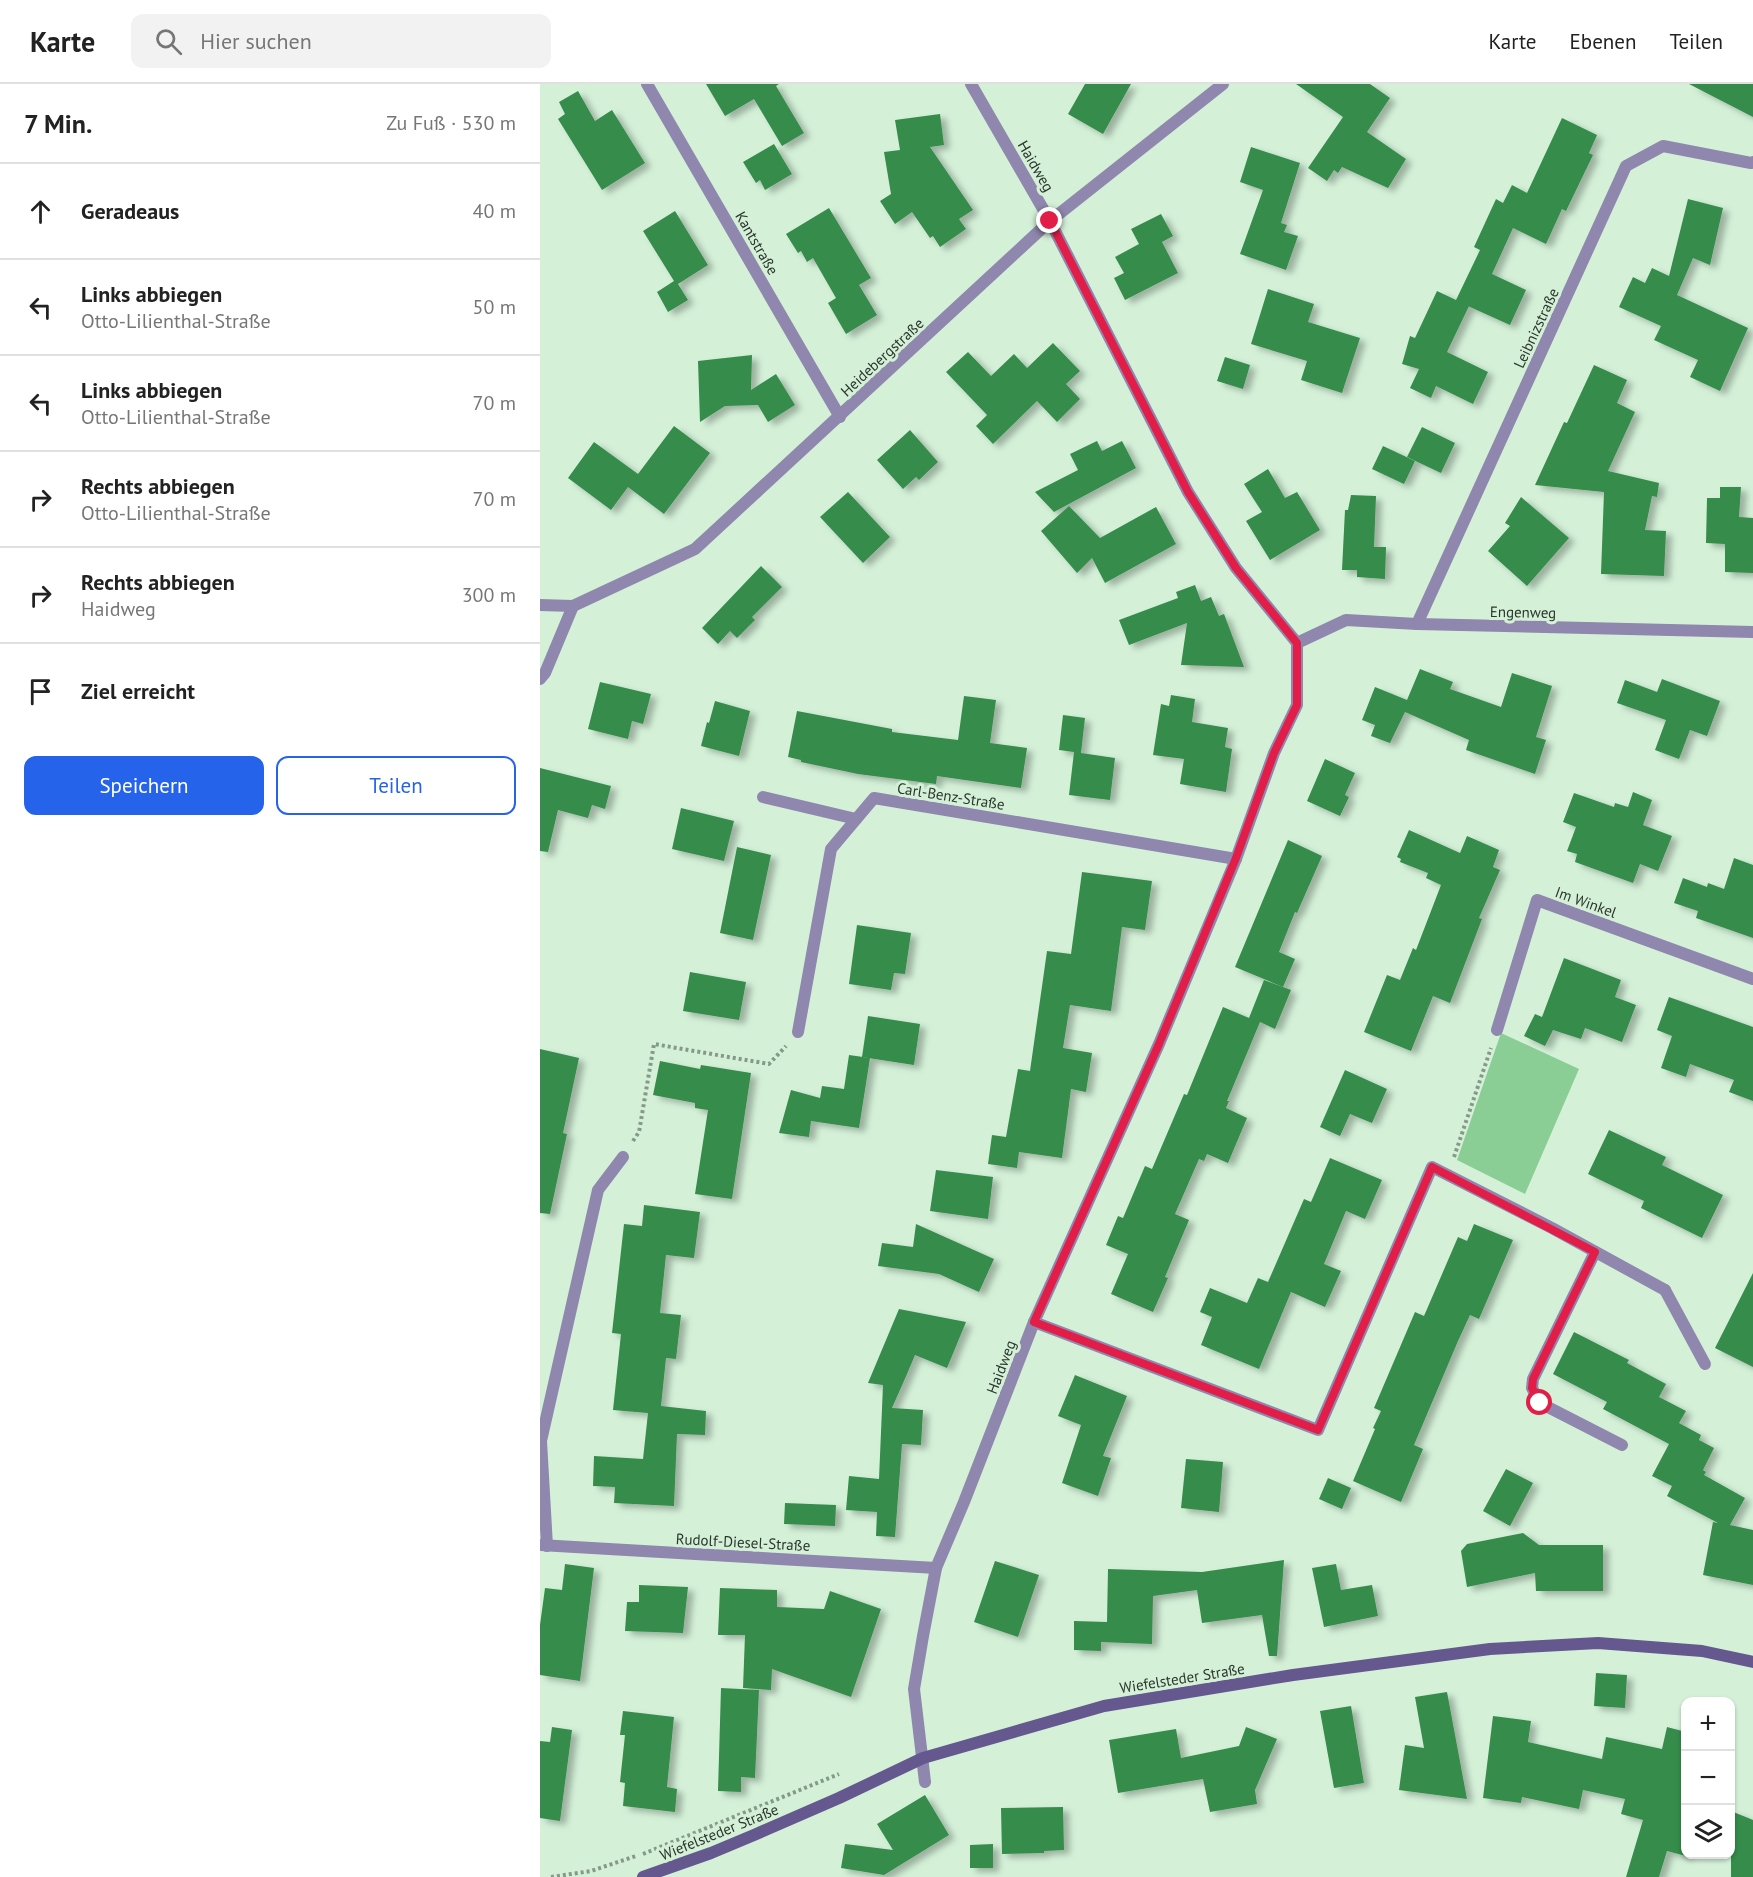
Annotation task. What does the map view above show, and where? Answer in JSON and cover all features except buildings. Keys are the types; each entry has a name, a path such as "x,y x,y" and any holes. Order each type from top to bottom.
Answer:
{"main road":[{"name":"Wiefelsteder Straße","path":"643,1877 660,1874 711,1853 828,1803 923,1758 1104,1706 1293,1675 1490,1649 1599,1643 1702,1651 1753,1662"}],"street":[{"name":"Kantstraße","path":"647,84 840,417"},
{"name":"Haidweg","path":"925,1782 914,1689 936,1568 1034,1322 1159,1044 1236,858 1274,753 1297,705 1297,643 1236,568 1188,492 1050,221 971,84"},
{"name":"Heidebergstraße","path":"540,605 573,606 695,549 1050,221 1223,84"},
{"name":"Leibnizstraße","path":"1417,624 1626,166 1663,146 1753,162"},
{"path":"540,679 545,673 573,606"},
{"name":"Engenweg","path":"1297,643 1346,620 1417,624 1753,632"},
{"path":"763,797 856,819"},
{"name":"Carl-Benz-Straße","path":"798,1032 831,849 874,798 1236,858"},
{"name":"Im Winkel","path":"1497,1030 1537,900 1753,979"},
{"name":"Rudolf-Diesel-Straße","path":"623,1156 598,1190 541,1441 544,1545 936,1568"},
{"path":"1034,1322 1318,1430 1432,1167 1665,1290 1705,1364"},
{"path":"1595,1252 1533,1379 1532,1388 1540,1403 1622,1446"}],"path":[{"path":"1448,1176 1497,1030"},
{"path":"623,1156 639,1132 654,1044 769,1064 798,1032"},
{"path":"591,1871 593,1877"}],"green space":[{"path":"1501,1033 1579,1069 1525,1194 1457,1160"}],"route":[{"path":"1050,221 1188,492 1236,568 1297,643 1297,705 1274,753 1236,858 1159,1044 1034,1322 1318,1430 1432,1167 1595,1252 1533,1379 1532,1388 1540,1403"}]}
